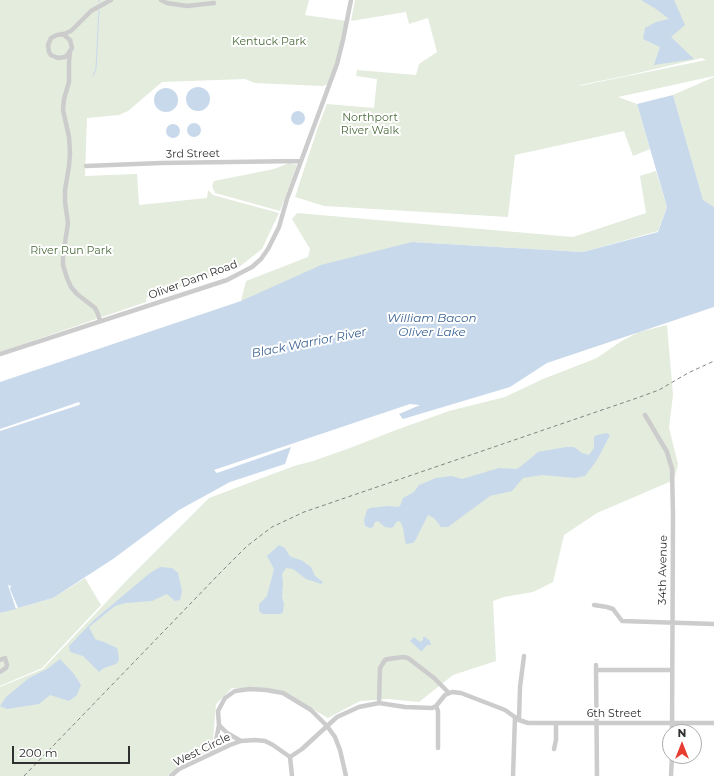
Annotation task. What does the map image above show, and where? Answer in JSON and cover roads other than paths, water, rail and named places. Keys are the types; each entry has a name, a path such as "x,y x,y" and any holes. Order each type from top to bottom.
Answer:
{"street":[{"path":"69,70 65,62 49,52 48,45 51,38 69,32 91,11 110,0"},
{"path":"161,0 167,3 187,6 214,3"},
{"name":"Oliver Dam Road","path":"0,354 227,280 252,267 261,258 268,249 279,227 300,160 337,64 347,21 350,0"},
{"path":"74,28 70,40 71,44 68,62 69,82 64,99 63,110 69,137 70,153 70,166 65,190 68,223 63,265 71,286 77,294 95,308 100,322"},
{"path":"61,34 70,40"},
{"path":"58,58 66,57 70,51"},
{"name":"3rd Street","path":"86,166 300,160"},
{"name":"34th Avenue","path":"646,415 667,452 672,469 671,723"},
{"path":"594,605 613,609 622,621 714,624"},
{"path":"513,776 517,718 524,656"},
{"path":"0,660 5,658 7,665 6,668 0,672"},
{"path":"292,776 290,757 302,749 337,717 357,708 379,703 429,708 436,706 445,695 449,693 434,678 408,658 394,658 385,660 380,668 379,703"},
{"path":"596,665 598,723 597,776"},
{"path":"596,670 672,670"},
{"path":"210,754 216,741 219,725 218,711 225,698 235,691 250,689 266,690 283,693 311,710 327,726 335,737 340,750 346,776"},
{"name":"6th Street","path":"449,693 461,693 505,710 528,723 714,722"},
{"path":"436,706 438,711 438,748"},
{"path":"554,749 556,740 556,724"},
{"path":"219,725 227,733 241,741"},
{"name":"West Circle","path":"171,776 179,769 241,741 265,741 290,757"},
{"path":"672,764 672,776"}],"water":[{"path":"641,0 674,0 685,25 671,37 694,59 654,65 660,47 643,39 645,28 656,22 669,19"},
{"path":"198,87 207,90 210,99 207,108 198,111 189,108 186,99 189,90"},
{"path":"166,88 175,91 178,100 175,109 166,112 157,109 154,100 157,91"},
{"name":"William Bacon Oliver Lake","path":"673,95 703,200 714,207 714,307 547,363 510,387 403,419 399,414 420,405 410,404 214,470 217,473 291,447 285,464 230,482 179,510 113,559 53,598 18,608 10,589 11,586 8,585 16,609 0,613 0,431 80,404 79,402 0,429 0,382 241,301 321,265 412,242 583,252 658,232 667,207 637,104"},
{"path":"298,111 303,113 305,118 303,123 298,125 293,123 291,118 293,113"},
{"path":"191,123 197,123 201,127 201,133 197,137 191,137 187,133 187,127"},
{"path":"170,124 176,124 180,128 180,134 176,138 170,138 166,134 166,128"},
{"path":"607,433 610,435 597,460 585,476 575,478 542,475 523,478 512,491 490,496 448,527 441,527 434,518 428,515 413,543 406,544 400,521 396,522 391,528 385,527 378,521 375,522 373,527 370,528 365,526 364,520 367,510 370,508 400,506 403,498 414,492 419,485 436,478 451,476 462,479 499,468 517,469 538,452 566,447 574,447 582,453 589,455 594,448 594,437"},
{"path":"279,545 285,548 291,557 301,560 311,567 315,576 323,582 321,584 306,579 293,569 286,568 282,574 282,597 284,604 283,612 281,614 263,614 259,611 259,604 267,596 274,569 267,556"},
{"path":"160,567 172,568 178,573 182,591 180,600 175,601 167,594 152,601 126,603 115,606 89,627 95,639 117,648 119,660 116,664 104,668 99,672 83,656 70,652 69,646 94,620 150,573"},
{"path":"414,637 420,642 423,640 423,637 425,637 430,641 431,645 427,645 422,652 410,641"},
{"path":"60,659 74,674 81,685 77,695 69,701 50,695 39,704 7,709 0,706 6,697 29,678 47,669"}],"waterway":[{"path":"93,76 96,69 99,10"}],"railway":[{"path":"24,776 221,572 247,546 272,527 304,512 659,390 688,373 714,361"}],"park label":[{"name":"Kentuck Park","path":"269,42"},
{"name":"Northport River Walk","path":"370,124"},
{"name":"River Run Park","path":"71,251"}],"water label":[{"name":"Black Warrior River","path":"309,343"}]}
